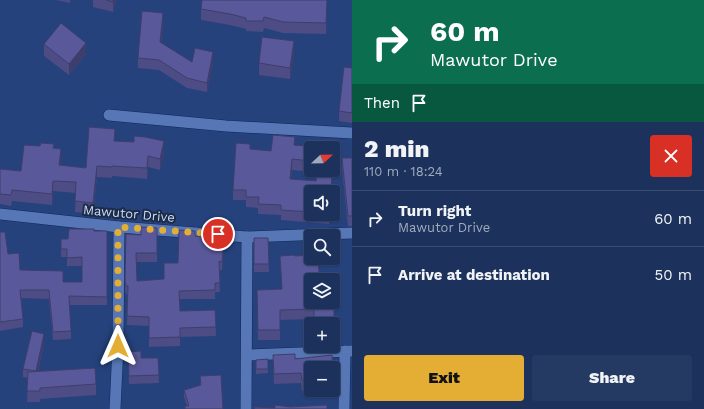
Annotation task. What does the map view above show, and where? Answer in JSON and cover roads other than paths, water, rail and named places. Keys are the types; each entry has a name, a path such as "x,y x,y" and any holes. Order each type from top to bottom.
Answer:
{"street":[{"path":"109,115 226,126 352,133"},
{"name":"Mawutor Drive","path":"0,214 118,227 247,237 352,233"},
{"path":"115,409 118,346 118,227"},
{"path":"246,409 247,237"},
{"path":"247,355 348,351 344,409"}]}
